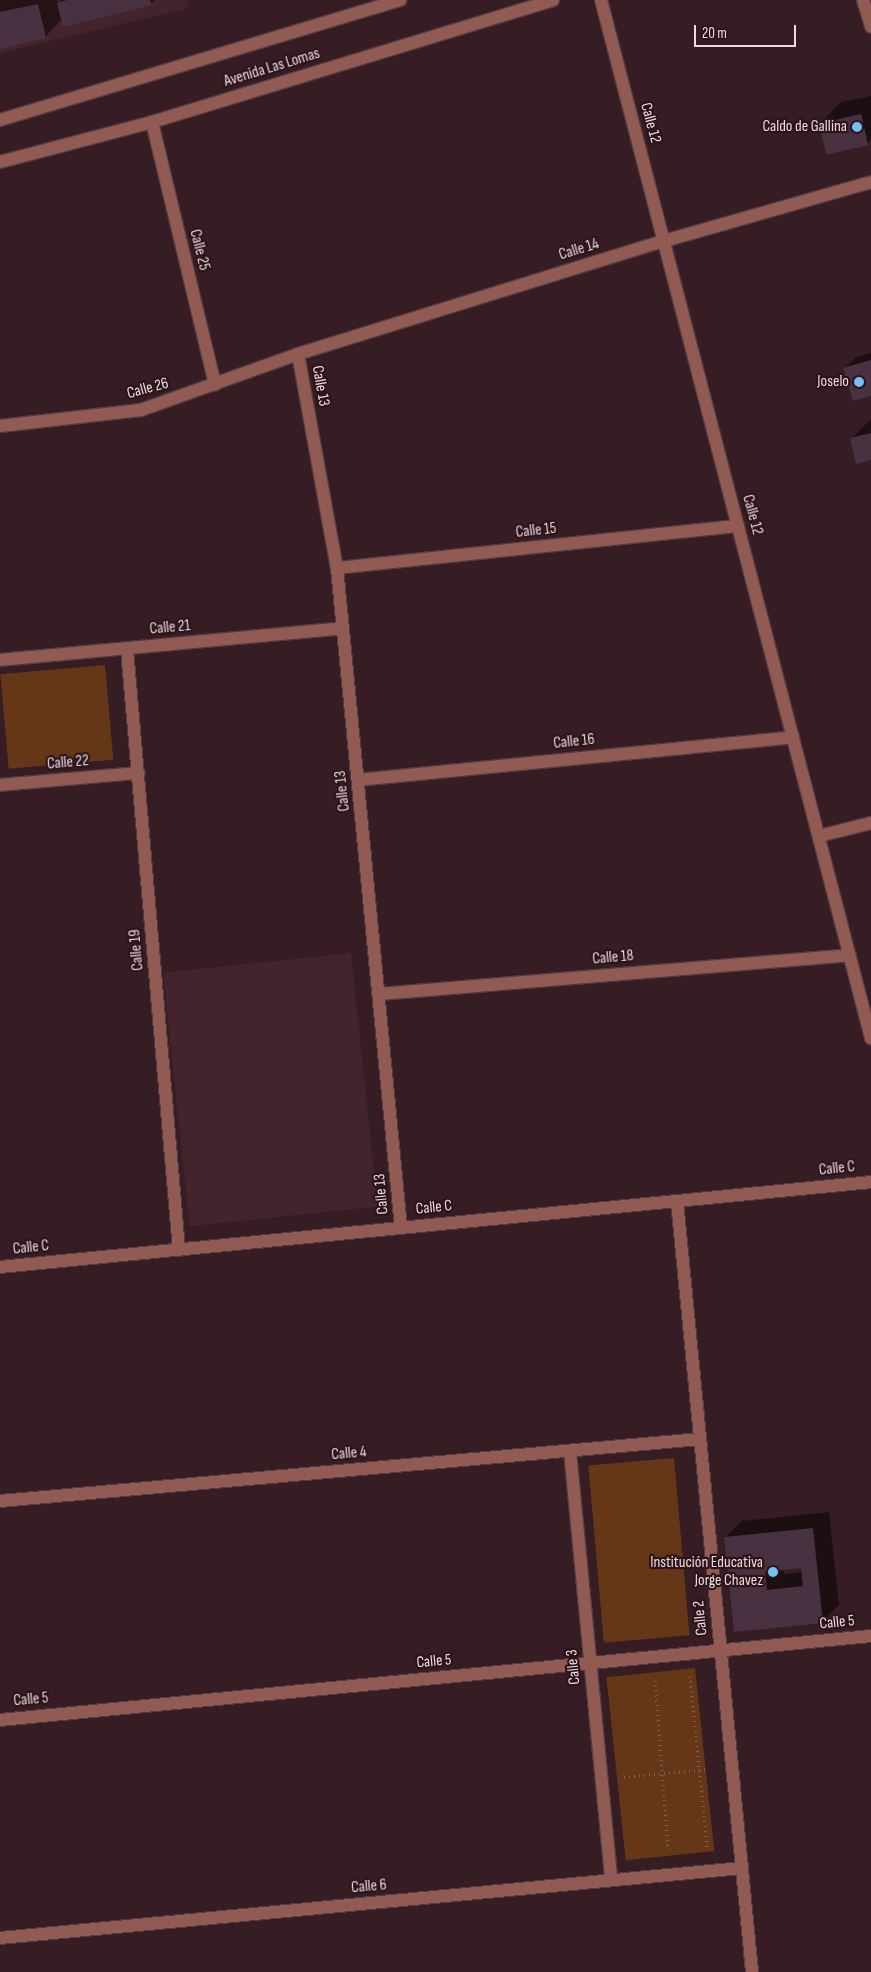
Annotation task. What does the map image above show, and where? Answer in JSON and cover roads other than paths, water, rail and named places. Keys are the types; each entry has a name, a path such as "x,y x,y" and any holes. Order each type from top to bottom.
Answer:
{"street":[{"name":"Avenida Las Lomas","path":"0,120 400,0"},
{"name":"Avenida Las Lomas","path":"0,162 152,122 553,0"},
{"name":"Calle 12","path":"601,0 871,1038"},
{"path":"863,0 871,27"},
{"name":"Calle 25","path":"152,122 215,385"},
{"name":"Calle 14","path":"298,354 664,241 871,182"},
{"name":"Calle 26","path":"0,426 141,410 298,354"},
{"name":"Calle 13","path":"298,354 337,568 401,1228"},
{"name":"Calle 15","path":"337,568 738,526"},
{"name":"Calle 21","path":"0,660 343,628"},
{"name":"Calle 19","path":"127,649 179,1250"},
{"name":"Calle 16","path":"358,780 793,737"},
{"name":"Calle 22","path":"0,785 138,773"},
{"path":"819,836 871,823"},
{"name":"Calle 18","path":"379,994 849,955"},
{"name":"Calle C","path":"0,1267 871,1182"},
{"name":"Calle 2","path":"677,1201 752,1972"},
{"name":"Calle 4","path":"0,1501 700,1439"},
{"name":"Calle 3","path":"570,1451 610,1880"},
{"name":"Calle 5","path":"0,1720 871,1636"},
{"name":"Calle 6","path":"0,1938 742,1868"}],"place":[{"name":"Caldo de Gallina","path":"857,127"},
{"name":"Joselo","path":"859,382"},
{"name":"Institución Educativa Jorge Chavez","path":"773,1572"}]}
